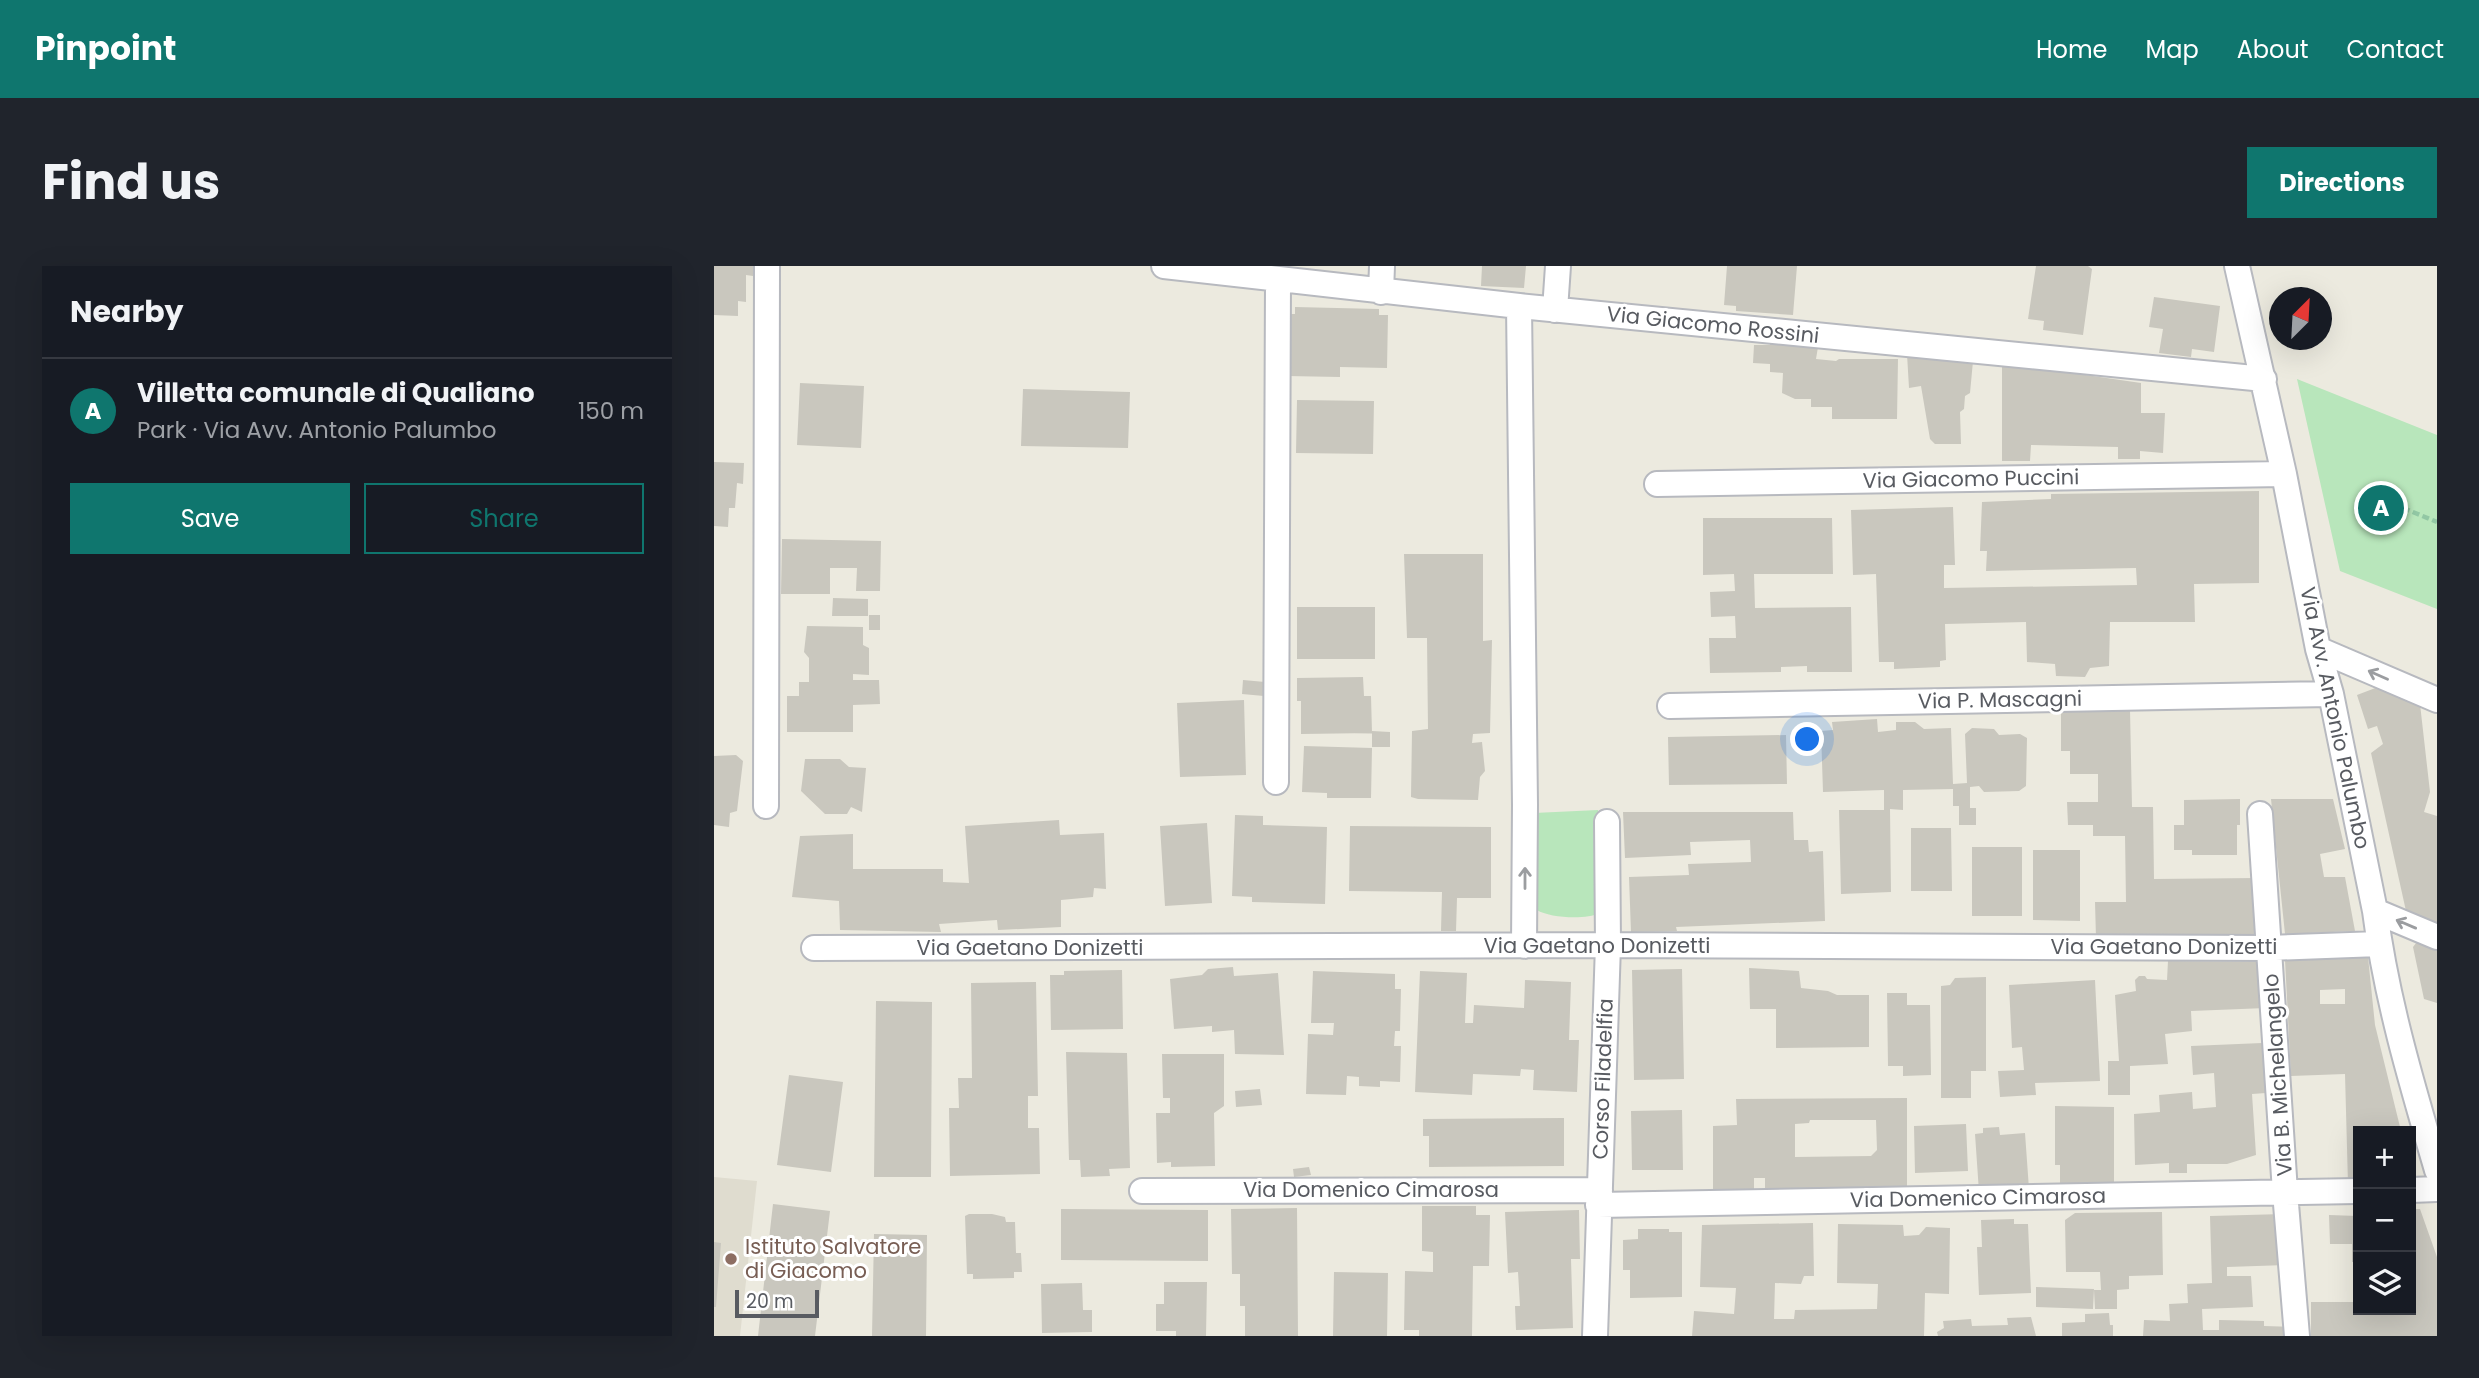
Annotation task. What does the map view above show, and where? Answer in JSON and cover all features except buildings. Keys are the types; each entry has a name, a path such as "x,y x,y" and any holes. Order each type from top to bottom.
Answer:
{"street":[{"path":"766,806 767,266"},
{"name":"Via Giacomo Rossini","path":"1164,266 1555,310 2264,379"},
{"path":"1381,292 1382,266"},
{"path":"1555,310 1558,266"},
{"name":"Via Avv. Antonio Palumbo","path":"2237,266 2264,379 2318,649 2331,694 2375,911 2379,944 2411,1081 2437,1170"},
{"path":"1276,782 1278,280"},
{"path":"1519,306 1525,805 1524,946"},
{"name":"Via Giacomo Puccini","path":"1657,484 2284,474"},
{"path":"2318,649 2437,701"},
{"name":"Via P. Mascagni","path":"1670,706 2331,694"},
{"name":"Via B. Michelangelo","path":"2260,814 2297,1336"},
{"name":"Corso Filadelfia","path":"1595,1336 1608,945 1607,822"},
{"path":"2375,911 2437,937"},
{"name":"Via Gaetano Donizetti","path":"814,948 1608,945 2269,948 2379,944"},
{"path":"2416,1190 2437,1189"},
{"name":"Via Domenico Cimarosa","path":"1142,1191 1599,1197 2353,1191"}],"path":[{"path":"2403,508 2437,522"}],"shaded area":[{"name":"Istituto Salvatore di Giacomo","path":"714,1177 757,1181 740,1336 714,1336"}],"green space":[{"path":"2297,379 2437,435 2437,609 2340,571"},
{"path":"1598,810 1599,913 1586,917 1568,917 1537,910 1534,896 1534,813"}],"place":[{"name":"Villetta comunale di Qualiano","path":"2381,508"},
{"name":"Istituto Salvatore di Giacomo","path":"731,1259"}]}
